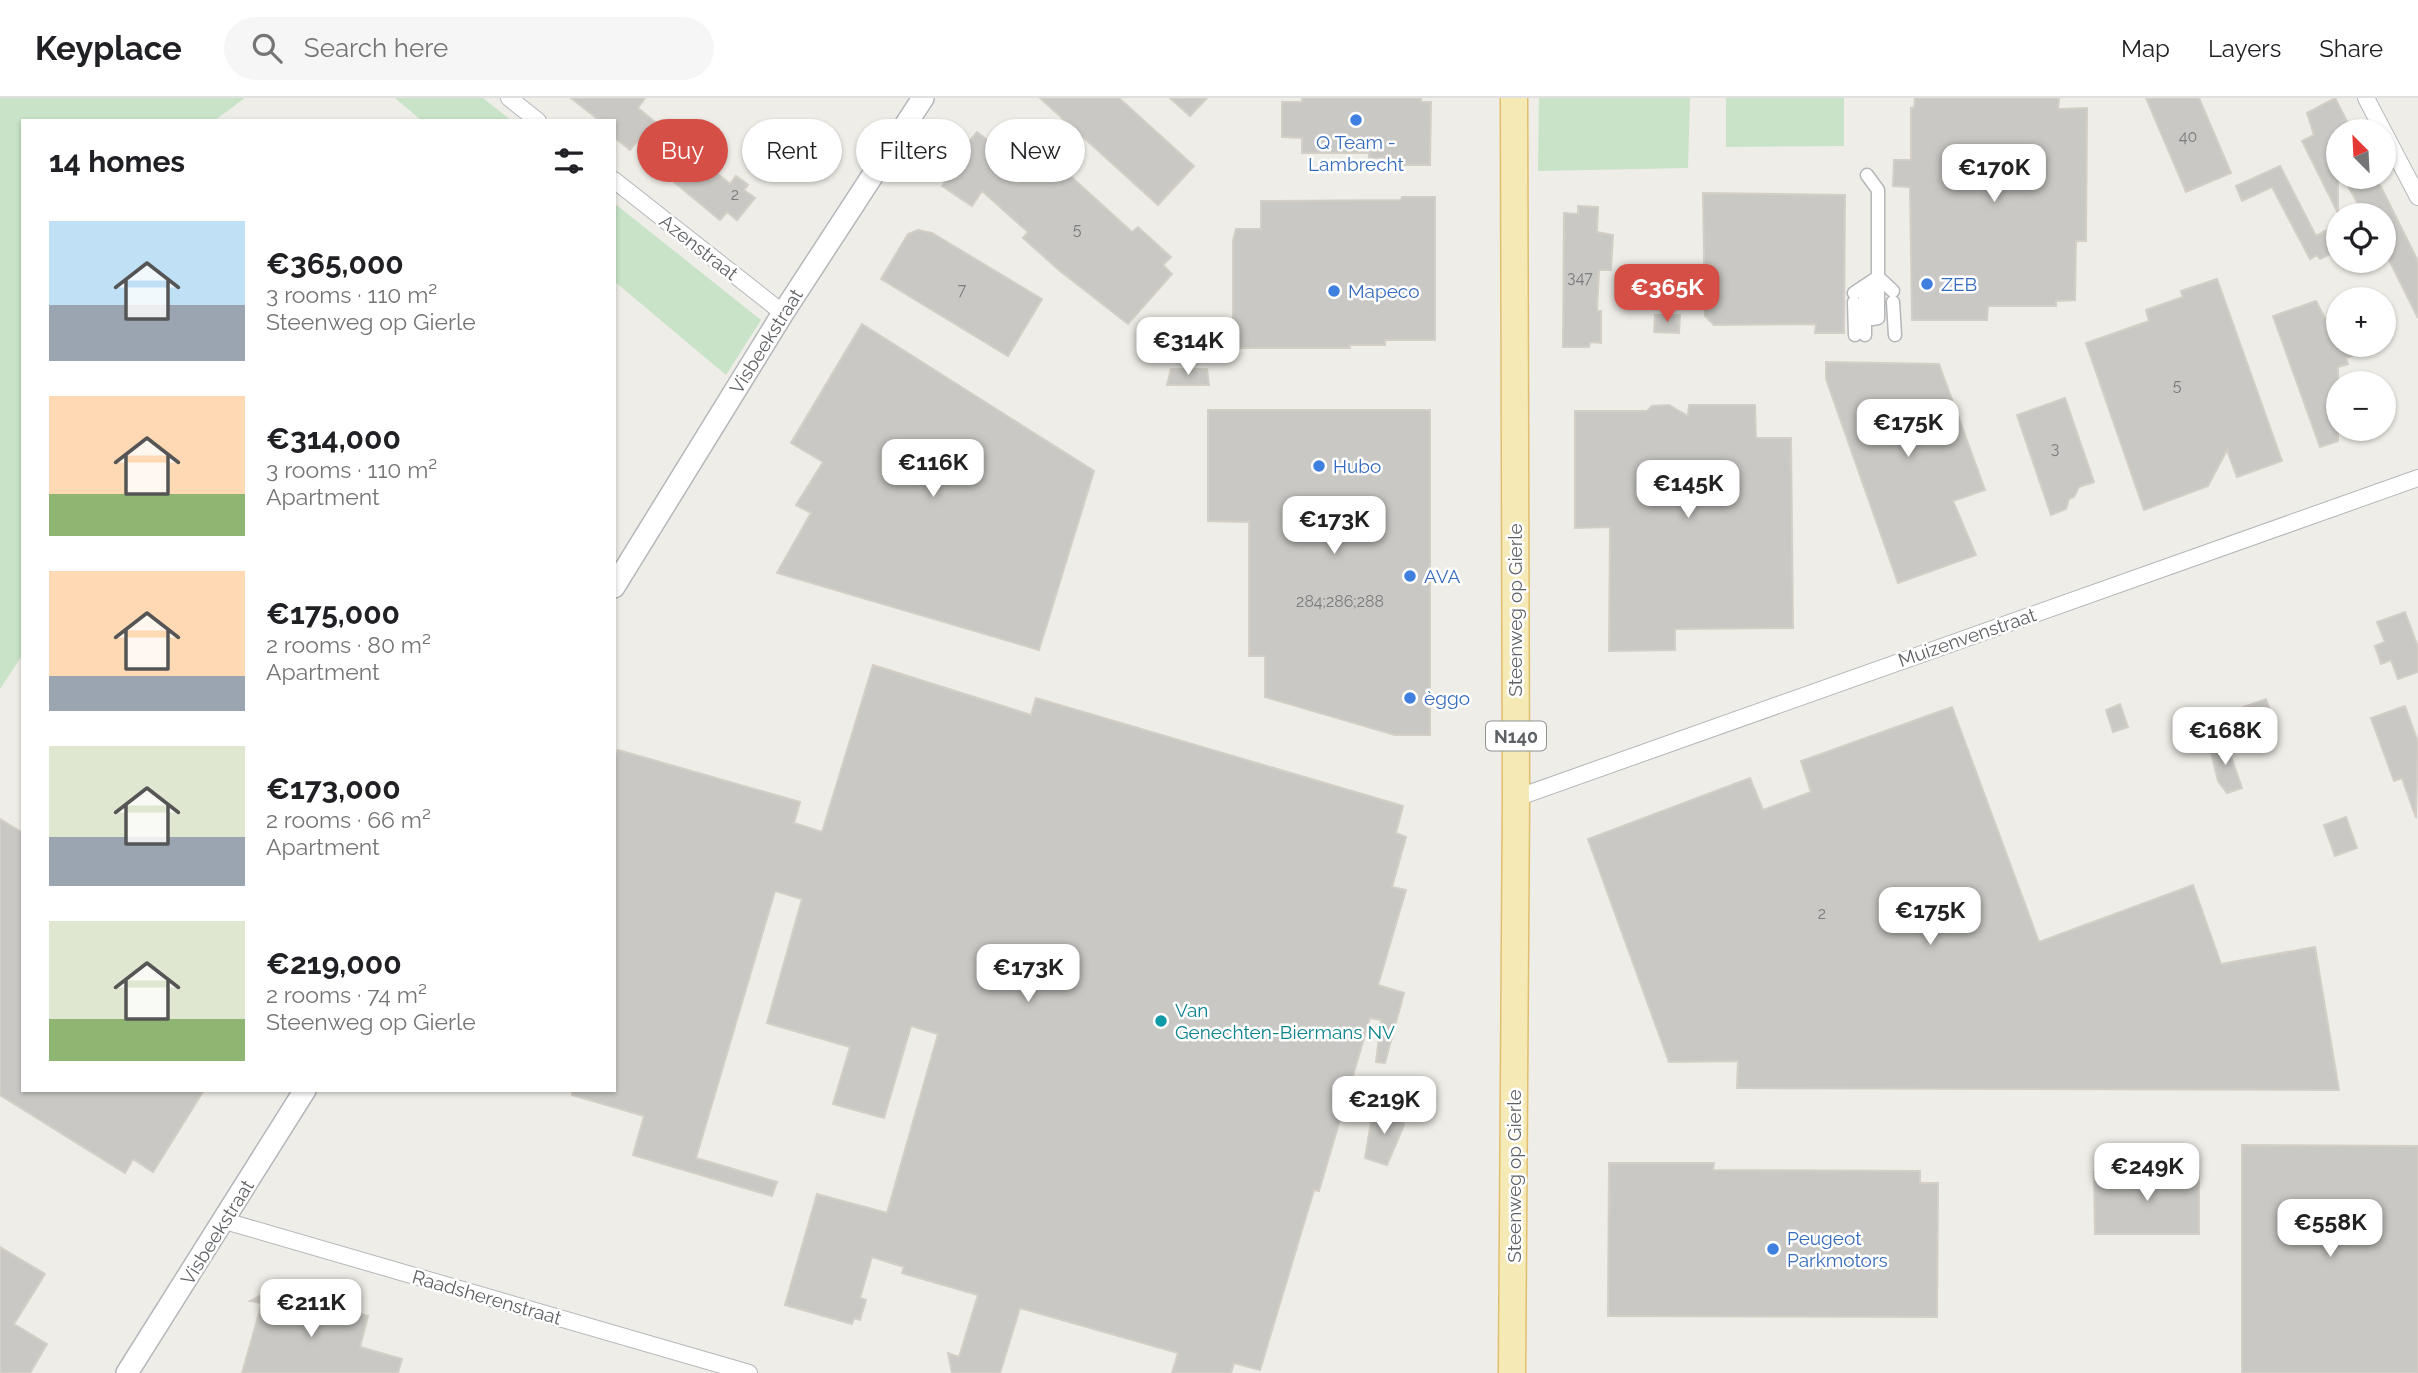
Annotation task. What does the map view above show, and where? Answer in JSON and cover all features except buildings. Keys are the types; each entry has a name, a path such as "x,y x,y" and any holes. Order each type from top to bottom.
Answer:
{"main road":[{"name":"Steenweg op Gierle","path":"1512,1373 1516,798 1514,98"}],"street":[{"path":"509,98 535,119"},
{"name":"Visbeekstraat","path":"616,584 783,313 923,98"},
{"path":"2366,98 2418,197"},
{"path":"1867,175 1878,190 1878,277 1878,318 1872,319 1870,292 1865,292 1860,335 1854,298 1878,277"},
{"name":"Azenstraat","path":"616,182 783,313"},
{"path":"1878,277 1893,297 1895,335"},
{"name":"Muizenvenstraat","path":"1516,798 2418,478"},
{"name":"Visbeekstraat","path":"127,1373 304,1092"},
{"name":"Raadsherenstraat","path":"225,1221 749,1373"}],"green space":[{"path":"0,98 245,98 217,119 21,119 21,657 0,689"},
{"path":"395,98 483,98 509,119 420,119"},
{"path":"1539,98 1690,98 1688,168 1538,171"},
{"path":"1726,98 1844,98 1844,146 1726,147"},
{"path":"616,205 761,320 726,375 616,283"}],"place":[{"name":"Q Team - Lambrecht","path":"1356,120"},
{"name":"ZEB","path":"1927,284"},
{"name":"Mapeco","path":"1334,291"},
{"name":"Hubo","path":"1319,466"},
{"name":"AVA","path":"1410,576"},
{"name":"èggo","path":"1410,698"},
{"name":"Van Genechten-Biermans NV","path":"1161,1021"},
{"name":"Peugeot Parkmotors","path":"1773,1249"}]}
